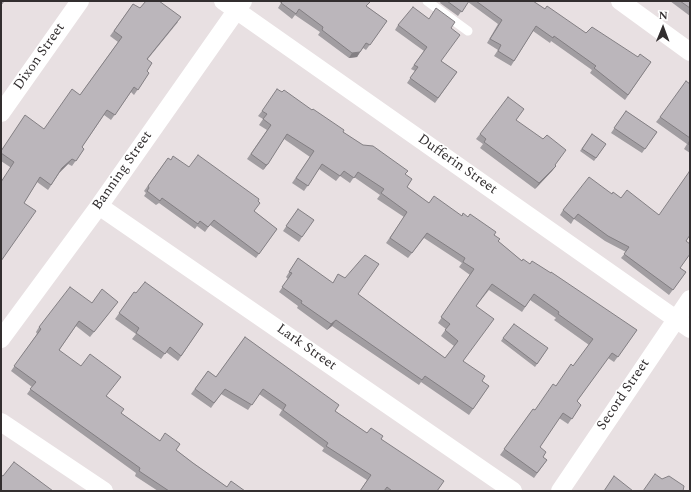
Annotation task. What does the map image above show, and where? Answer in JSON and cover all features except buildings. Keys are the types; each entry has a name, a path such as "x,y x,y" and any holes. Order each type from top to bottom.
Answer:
{"street":[{"name":"Dixon Street","path":"1,113 80,1"},
{"path":"620,1 690,52"},
{"name":"Banning Street","path":"1,339 99,206 234,4"},
{"name":"Dufferin Street","path":"234,4 690,329"},
{"name":"Lark Street","path":"99,206 513,491"},
{"name":"Secord Street","path":"560,491 675,319 690,299"},
{"path":"1,422 104,491"}],"lane":[{"path":"428,1 468,31"}]}
